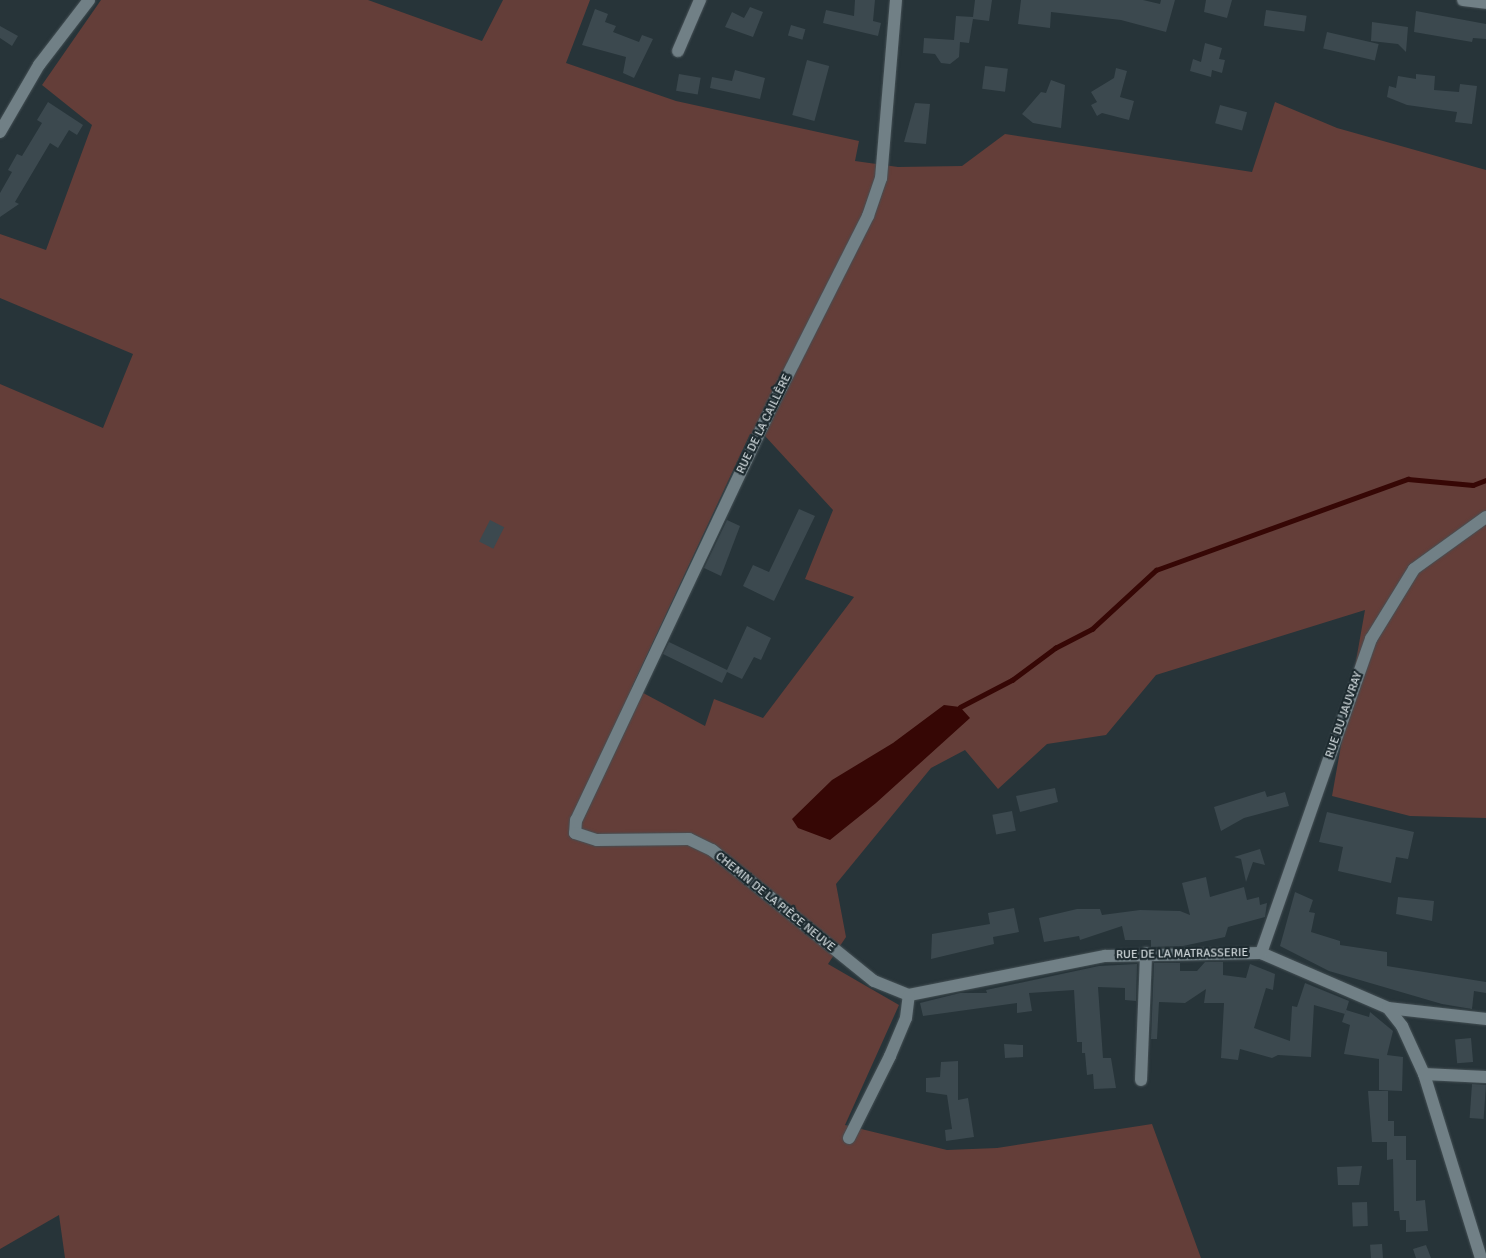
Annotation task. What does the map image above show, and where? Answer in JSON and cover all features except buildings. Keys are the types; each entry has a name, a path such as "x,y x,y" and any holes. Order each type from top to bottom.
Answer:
{"street":[{"path":"0,132 38,65 89,0"},
{"path":"678,52 700,0"},
{"name":"RUE DE LA CAILLÈRE","path":"575,833 576,820 764,422 868,216 881,178 896,0"},
{"path":"1463,0 1486,3"},
{"name":"RUE DU JAUVRAY","path":"1261,953 1371,639 1414,569 1486,517"},
{"name":"CHEMIN DE LA PIÈCE NEUVE","path":"575,833 597,840 689,839 712,850 874,981 909,995"},
{"path":"1141,1080 1146,953"},
{"name":"RUE DE LA MATRASSERIE","path":"909,995 1105,956 1146,953 1261,953 1388,1008 1486,1019"},
{"path":"849,1138 890,1056 906,1018 909,995"},
{"name":"RUE DE LA MATRASSERIE","path":"1388,1008 1402,1026 1424,1074 1481,1258"},
{"path":"1424,1074 1486,1077"}],"shaded area":[{"path":"101,0 368,0 482,41 503,0 590,0 566,63 676,101 859,141 855,161 898,167 962,166 1005,134 1252,172 1275,102 1337,128 1486,170 1486,818 1410,816 1332,796 1365,610 1156,675 1106,735 1047,744 998,789 965,750 931,768 836,884 846,937 828,964 899,1005 845,1125 947,1150 997,1148 1152,1124 1201,1258 65,1258 59,1215 0,1249 0,384 103,428 133,354 0,298 0,234 46,250 92,125 42,85","holes":["750,434 765,436 833,510 805,579 854,597 763,718 714,699 705,726 632,687"]},
{"path":"944,705 960,707 970,718 876,803 830,840 798,828 792,819 832,780 893,743"}],"waterway":[{"path":"960,707 1012,680 1055,648 1092,629 1156,570 1408,479 1473,485 1486,480"}]}
